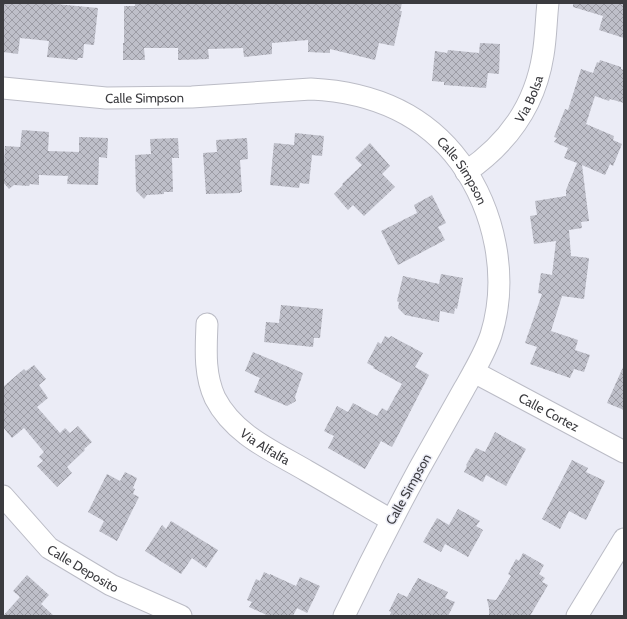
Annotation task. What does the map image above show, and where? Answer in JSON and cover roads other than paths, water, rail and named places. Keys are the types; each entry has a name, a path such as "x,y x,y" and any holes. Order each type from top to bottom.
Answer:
{"street":[{"name":"Via Bolsa","path":"466,172 495,150 518,122 527,106 534,89 544,54 548,3"},
{"name":"Calle Simpson","path":"3,88 106,98 192,97 311,88 351,93 389,105 424,125 454,154 466,172 486,211 495,246 498,274 498,295 491,336 474,372 391,520 344,616"},
{"name":"Via Alfalfa","path":"207,324 205,361 207,373 215,398 231,421 252,439 391,520"},
{"name":"Calle Cortez","path":"474,372 624,452"},
{"name":"Calle Deposito","path":"3,496 49,548 111,584 181,616"},
{"path":"578,616 624,539"}]}
